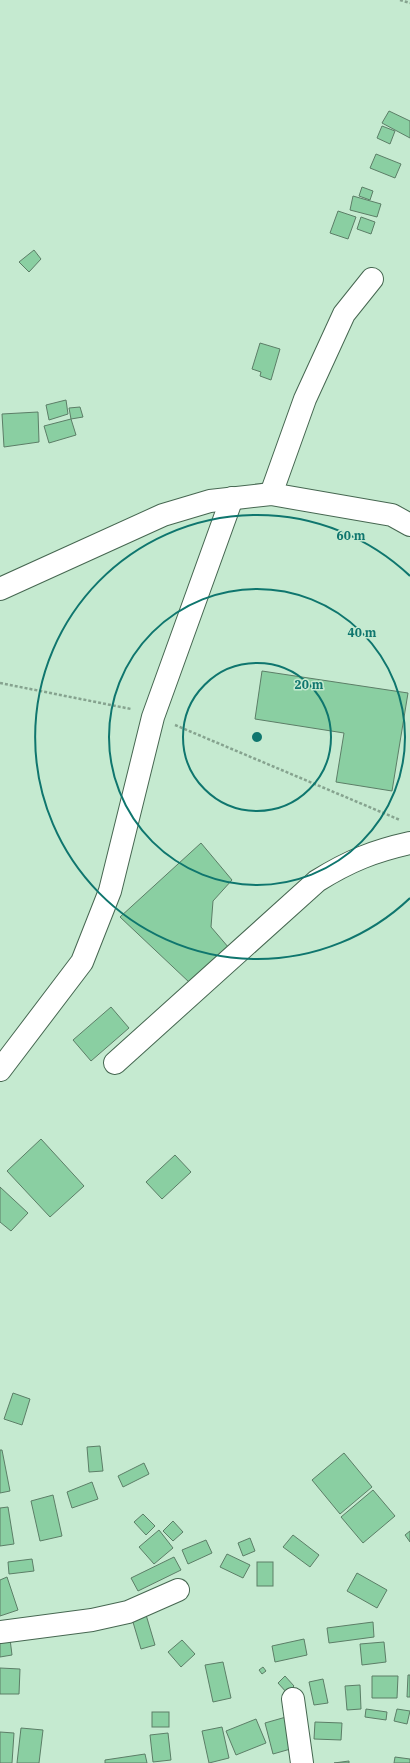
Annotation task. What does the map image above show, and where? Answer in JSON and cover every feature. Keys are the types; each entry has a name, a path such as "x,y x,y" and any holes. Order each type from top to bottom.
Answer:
{"street":[{"path":"271,494 305,399 344,314 372,279"},
{"path":"0,589 163,515 210,501 271,494 392,515 410,525"},
{"path":"0,1070 82,962 110,891 153,717 232,498"},
{"path":"115,1063 317,881 342,866 374,851 410,842"},
{"path":"0,1632 92,1620 128,1612 178,1590"},
{"path":"293,1699 302,1763"}],"path":[{"path":"400,0 410,3"},
{"path":"0,684 123,706 188,730 403,822"}],"building":[{"path":"389,111 410,121 410,138 382,123"},
{"path":"382,126 395,131 390,144 377,138"},
{"path":"376,154 401,164 395,178 370,168"},
{"path":"362,187 373,191 370,200 359,196"},
{"path":"353,196 381,204 377,217 350,210"},
{"path":"338,211 356,217 348,239 330,233"},
{"path":"361,217 375,222 371,234 357,229"},
{"path":"34,250 41,259 29,272 19,262"},
{"path":"260,343 280,349 271,380 260,376 261,372 252,369"},
{"path":"66,400 68,414 49,420 46,405"},
{"path":"80,407 83,417 71,419 69,408"},
{"path":"38,412 39,442 4,447 2,414"},
{"path":"71,419 76,435 49,443 44,426"},
{"path":"262,671 408,693 392,791 336,782 344,733 255,719"},
{"path":"201,843 232,880 213,901 211,927 229,948 190,983 120,917"},
{"path":"111,1007 129,1028 91,1061 73,1040"},
{"path":"41,1139 84,1186 50,1217 7,1171"},
{"path":"175,1155 191,1172 162,1199 146,1182"},
{"path":"0,1187 28,1213 11,1231 0,1222"},
{"path":"13,1393 30,1399 22,1425 4,1419"},
{"path":"100,1446 103,1471 89,1472 87,1447"},
{"path":"0,1450 2,1450 10,1491 0,1493"},
{"path":"344,1453 372,1487 340,1514 312,1480"},
{"path":"144,1463 149,1474 123,1487 118,1476"},
{"path":"92,1482 98,1499 72,1508 67,1492"},
{"path":"373,1490 395,1516 363,1543 341,1517"},
{"path":"53,1495 62,1536 40,1541 31,1501"},
{"path":"8,1507 14,1544 0,1546 0,1508"},
{"path":"143,1514 155,1526 146,1535 134,1522"},
{"path":"173,1521 183,1532 173,1541 163,1531"},
{"path":"159,1530 173,1548 154,1564 139,1547"},
{"path":"410,1531 410,1542 405,1535"},
{"path":"293,1535 319,1555 310,1567 283,1547"},
{"path":"250,1538 255,1551 243,1556 238,1543"},
{"path":"206,1540 212,1553 188,1564 182,1550"},
{"path":"227,1554 250,1565 243,1578 220,1567"},
{"path":"174,1557 181,1570 138,1591 131,1578"},
{"path":"32,1559 34,1571 9,1574 8,1562"},
{"path":"257,1562 273,1562 273,1586 257,1586"},
{"path":"357,1573 387,1590 377,1608 347,1591"},
{"path":"7,1577 18,1610 0,1616 0,1580"},
{"path":"144,1608 155,1645 141,1649 130,1612"},
{"path":"373,1622 374,1637 329,1643 327,1628"},
{"path":"10,1639 12,1655 0,1657 0,1641"},
{"path":"304,1639 307,1655 275,1662 272,1646"},
{"path":"182,1640 195,1654 181,1667 168,1652"},
{"path":"384,1642 386,1662 362,1665 360,1644"},
{"path":"223,1662 231,1698 213,1702 205,1665"},
{"path":"263,1667 266,1671 262,1674 259,1670"},
{"path":"0,1668 20,1669 19,1694 0,1694"},
{"path":"408,1675 410,1675 410,1697 407,1697"},
{"path":"285,1676 294,1686 287,1693 278,1683"},
{"path":"372,1676 398,1676 397,1698 372,1698"},
{"path":"323,1679 328,1703 314,1705 309,1682"},
{"path":"360,1685 361,1709 347,1710 345,1686"},
{"path":"366,1709 387,1712 386,1720 365,1717"},
{"path":"397,1709 410,1711 407,1724 394,1721"},
{"path":"152,1712 169,1712 169,1727 152,1727"},
{"path":"286,1717 294,1748 273,1754 265,1723"},
{"path":"256,1719 266,1743 236,1755 226,1731"},
{"path":"315,1722 342,1723 341,1740 314,1739"},
{"path":"222,1727 229,1758 209,1763 202,1731"},
{"path":"21,1728 43,1730 39,1763 17,1763"},
{"path":"0,1732 14,1733 12,1763 0,1763"},
{"path":"168,1733 171,1760 153,1762 150,1735"},
{"path":"145,1754 147,1763 105,1763 105,1760"},
{"path":"395,1757 410,1759 410,1763 394,1763"},
{"path":"349,1761 349,1763 334,1763"}]}
